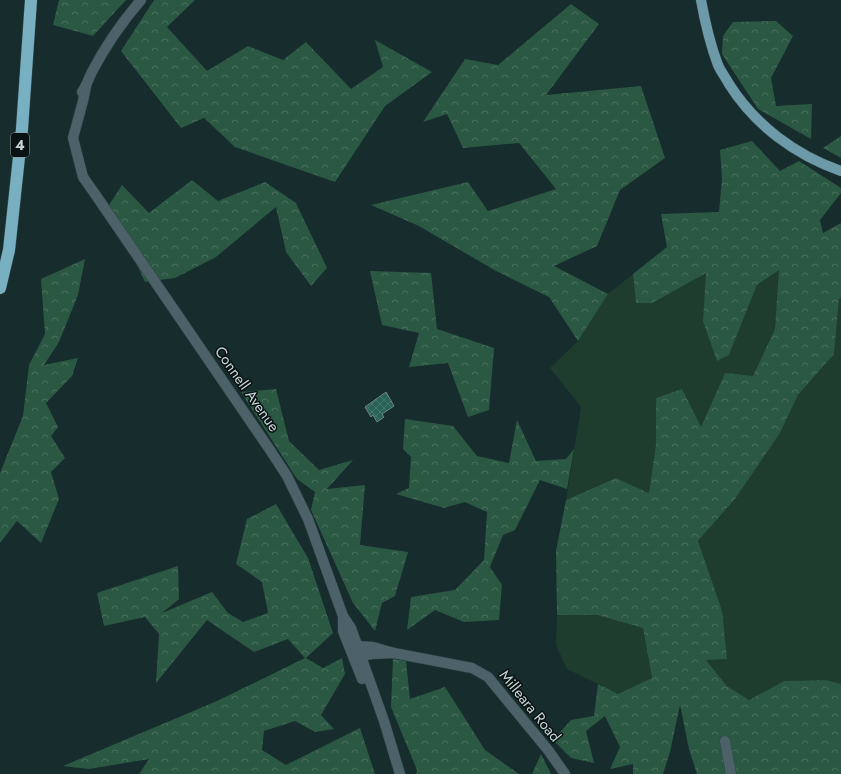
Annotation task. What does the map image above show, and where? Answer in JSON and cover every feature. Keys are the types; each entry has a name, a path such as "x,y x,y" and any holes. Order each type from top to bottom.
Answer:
{"highway":[{"name":"4","path":"0,288 9,250 22,129 31,0"}],"main road":[{"path":"701,0 707,32 719,67 739,99 765,127 794,150 841,171"}],"street":[{"name":"Connell Avenue","path":"132,11 137,0"},
{"name":"Connell Avenue","path":"141,0 110,42 93,70 86,87 73,138 83,177 287,476 308,519 343,616 343,631 357,651 363,681 376,703 384,721 400,774"},
{"name":"Milleara Road","path":"357,651 372,654 394,653 472,668 488,677 548,750 565,774"},
{"path":"725,741 731,774"}],"green space":[{"path":"59,0 126,0 93,36 53,25"},
{"path":"154,0 195,0 167,27 207,71 248,46 283,60 306,42 351,89 383,67 375,40 432,72 385,106 335,182 235,147 204,118 181,128 121,51"},
{"path":"571,4 599,24 546,95 641,86 665,158 620,190 597,246 554,266 608,294 578,341 549,297 496,271 419,226 371,205 468,182 488,211 556,189 519,143 463,148 447,114 423,122 465,59 498,65"},
{"path":"776,21 793,36 771,78 776,106 812,104 811,139 758,109 722,54 723,36 733,22"},
{"path":"841,136 841,158 823,148"},
{"path":"752,141 780,171 799,161 841,188 841,193 820,220 823,233 841,223 841,297 839,299 834,354 798,395 780,433 735,499 698,541 722,611 727,659 706,660 727,686 749,700 784,681 826,680 841,684 841,774 697,774 689,749 680,705 670,752 663,774 633,774 633,764 610,769 620,747 605,716 586,731 594,763 571,758 553,740 571,720 594,716 598,684 618,694 652,678 643,628 597,615 557,615 556,551 566,500 616,478 649,493 656,444 656,398 682,389 701,427 725,373 753,376 775,329 779,270 757,285 729,355 717,361 703,321 706,273 652,303 636,303 633,274 667,247 661,214 719,212 722,179 720,150"},
{"path":"192,180 218,201 265,182 296,203 327,268 311,286 286,252 276,207 216,257 175,278 145,282 109,205 122,185 149,213"},
{"path":"85,259 78,295 59,342 44,365 78,358 72,376 46,403 58,427 51,436 65,458 51,472 59,499 41,543 17,521 0,543 0,473 23,416 29,365 45,334 41,279"},
{"path":"780,269 775,329 753,376 725,374 701,428 656,398 656,444 649,493 616,478 566,500 581,407 550,368 578,341 608,294 633,274 636,303 707,273 703,321 729,355 757,285"},
{"path":"370,271 431,273 437,329 494,348 489,410 468,417 448,363 409,367 419,333 382,325"},
{"path":"841,297 841,684 826,680 784,681 749,700 727,686 706,660 726,659 698,541 735,499 780,433 798,395 834,354 839,299"},
{"path":"276,389 289,441 319,470 353,460 327,489 365,485 360,545 408,552 395,596 382,603 375,631 353,603 311,510 315,492 297,479 241,392"},
{"path":"405,419 453,426 477,456 509,463 517,420 536,461 566,459 574,449 567,489 540,480 515,530 503,535 490,567 502,585 499,620 464,622 435,610 407,630 411,597 455,590 484,560 487,512 465,502 444,508 396,494 409,488 411,457 403,449"},
{"path":"276,504 308,558 333,633 306,658 323,668 342,658 345,674 321,715 334,729 315,732 295,721 264,731 262,750 286,765 360,728 375,774 139,774 149,759 89,769 63,766 217,701 305,658 288,639 254,652 207,620 156,683 159,634 145,617 104,626 97,593 178,566 179,599 162,613 212,592 228,613 243,622 268,613 262,582 236,564 247,519"},
{"path":"557,615 597,615 643,628 652,678 618,694 567,669 556,645"},
{"path":"393,659 406,661 410,699 445,687 485,750 519,774 416,774 417,770 391,707"},
{"path":"541,754 551,774 532,774"}],"building":[{"path":"386,392 394,406 382,414 384,417 377,422 373,415 371,417 365,407"}]}
